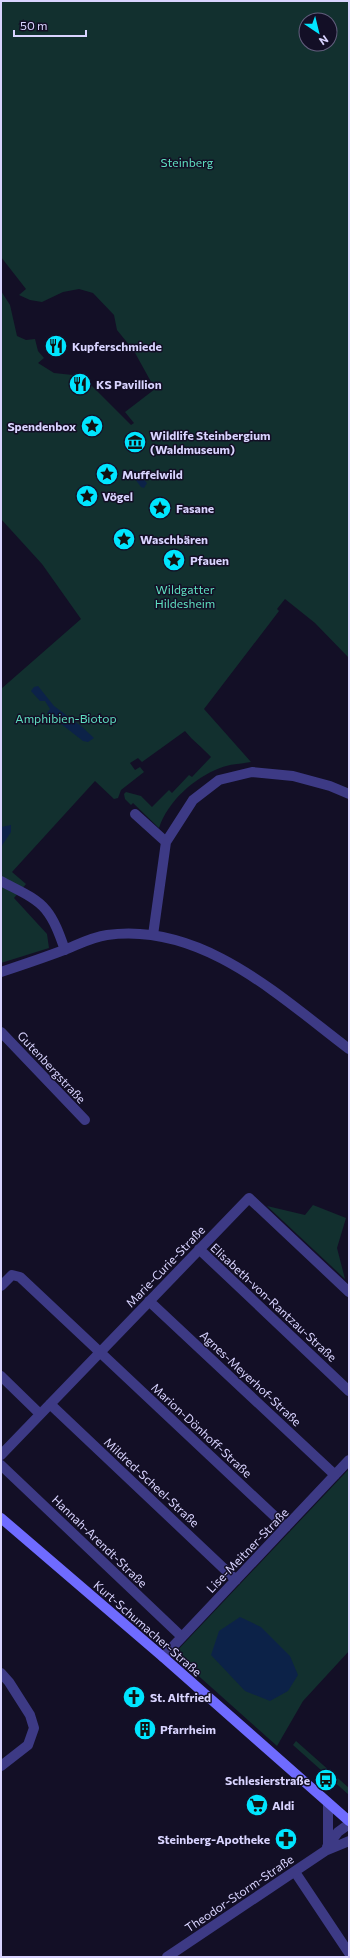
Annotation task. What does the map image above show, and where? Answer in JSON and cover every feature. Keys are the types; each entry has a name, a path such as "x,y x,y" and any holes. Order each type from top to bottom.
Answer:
{"main road":[{"name":"Kurt-Schumacher-Straße","path":"1,1518 163,1657 349,1823"}],"street":[{"path":"154,935 166,842 193,800 219,780 252,772 293,776 330,786 349,794"},
{"path":"135,814 166,842"},
{"path":"1,881 30,897 46,908 56,926 65,950"},
{"path":"1,972 105,935 134,933 154,935 187,944 235,965 297,1008 349,1049"},
{"name":"Gutenbergstraße","path":"1,1032 85,1120"},
{"name":"Marie-Curie-Straße","path":"1,1455 249,1198 349,1292"},
{"name":"Elisabeth-von-Rantzau-Straße","path":"199,1249 349,1391"},
{"path":"1,1286 12,1275 20,1277 100,1353"},
{"name":"Agnes-Meyerhof-Straße","path":"150,1301 335,1475"},
{"name":"Marion-Dönhoff-Straße","path":"100,1353 286,1527"},
{"path":"1,1376 40,1414"},
{"name":"Mildred-Scheel-Straße","path":"50,1404 236,1580"},
{"name":"Lise-Meitner-Straße","path":"163,1657 349,1460"},
{"name":"Hannah-Arendt-Straße","path":"1,1465 182,1636"},
{"path":"1,1673 9,1682 30,1715 34,1728 28,1745 1,1766"},
{"path":"326,1848 328,1803"},
{"name":"Theodor-Storm-Straße","path":"167,1957 295,1872 326,1848 338,1832 349,1823"},
{"name":"Theodor-Storm-Straße","path":"326,1848 349,1841"},
{"path":"295,1872 349,1953"}],"green space":[{"name":"Steinberg","path":"1,1 349,1 349,658 315,623 285,599 277,609 279,611 204,709 251,762 231,765 210,772 192,784 175,800 163,818 159,828 133,803 131,805 125,799 124,794 126,792 141,796 152,807 169,790 172,793 189,775 192,777 211,757 185,731 142,762 138,758 130,763 135,770 140,767 144,772 121,790 118,798 114,799 95,781 12,872 26,884 14,898 47,934 49,948 1,963 1,689 81,619 42,564 1,519 1,291 10,305 17,336 26,340 35,339 38,351 44,358 38,363 54,373 82,376 131,425 134,423 125,412 155,389 134,351 117,330 114,315 93,293 79,289 63,292 42,302 30,300 19,295 26,289 1,257"},
{"path":"313,1205 346,1218 337,1248 345,1279 267,1206 305,1215"},
{"path":"349,1469 349,1651 303,1701 277,1746 174,1654"},
{"path":"296,1741 349,1788 349,1795 293,1745"}],"water":[{"path":"135,470 147,483 144,488 141,487 135,479 135,475 132,473"},
{"path":"38,686 54,706 81,726 94,738 88,742 83,741 47,713 50,709 45,701 40,701 31,691 34,687"},
{"path":"11,825 11,832 1,847 1,827"},
{"path":"240,1617 261,1627 290,1656 298,1675 288,1691 270,1701 245,1691 211,1655 219,1631"}],"place":[{"name":"Kupferschmiede","path":"56,346"},
{"name":"KS Pavillion","path":"80,384"},
{"name":"Spendenbox","path":"92,426"},
{"name":"Wildlife Steinbergium (Waldmuseum)","path":"135,442"},
{"name":"Muffelwild","path":"107,474"},
{"name":"Vögel","path":"87,496"},
{"name":"Fasane","path":"160,508"},
{"name":"Waschbären","path":"124,539"},
{"name":"Pfauen","path":"174,560"},
{"name":"St. Altfried","path":"134,1697"},
{"name":"Pfarrheim","path":"145,1729"},
{"name":"Schlesierstraße","path":"326,1780"},
{"name":"Aldi","path":"257,1805"},
{"name":"Steinberg-Apotheke","path":"286,1839"}],"park label":[{"name":"Wildgatter Hildesheim","path":"185,596"},
{"name":"Amphibien-Biotop","path":"66,718"}]}
